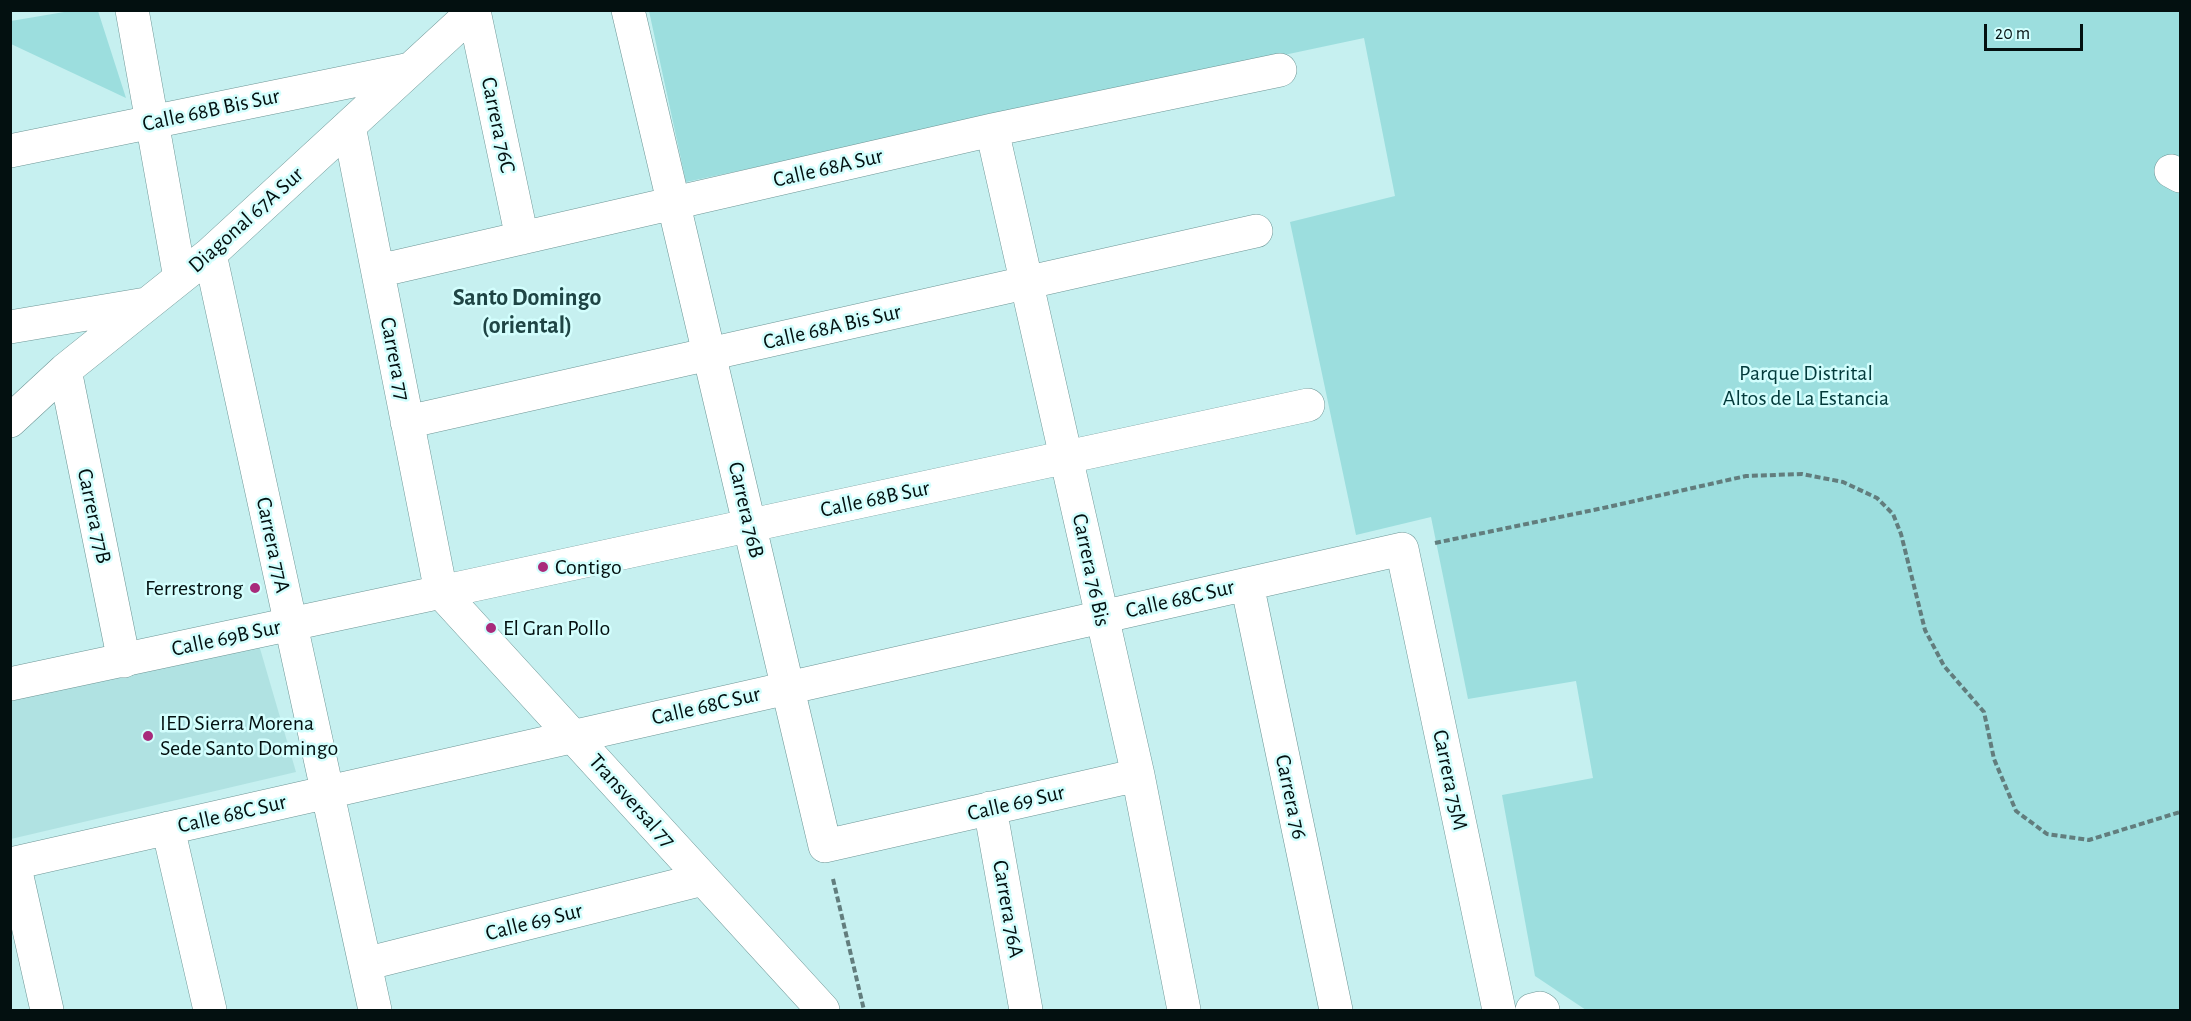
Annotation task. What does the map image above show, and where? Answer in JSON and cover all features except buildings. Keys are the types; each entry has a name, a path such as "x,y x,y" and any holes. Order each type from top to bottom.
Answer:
{"street":[{"path":"132,10 180,278"},
{"name":"Carrera 76B","path":"628,10 825,846"},
{"name":"Diagonal 67A Sur","path":"10,421 65,370 210,254 474,11"},
{"name":"Carrera 76C","path":"474,11 522,238"},
{"name":"Calle 68B Bis Sur","path":"10,151 411,69"},
{"name":"Calle 68A Sur","path":"378,271 992,130 1280,70"},
{"name":"Carrera 77","path":"349,126 441,592"},
{"name":"Carrera 76 Bis","path":"992,130 1138,775 1184,1011"},
{"name":"Calle 68A Bis Sur","path":"407,422 1257,231"},
{"name":"Carrera 77A","path":"210,254 375,1011"},
{"path":"10,327 151,303"},
{"name":"Carrera 77B","path":"65,370 124,661"},
{"name":"Calle 68B Sur","path":"441,592 1308,405"},
{"name":"Calle 68C Sur","path":"12,863 1402,549"},
{"name":"Carrera 75M","path":"1402,549 1499,1011"},
{"name":"Carrera 76","path":"1247,584 1336,1011"},
{"name":"Calle 69B Sur","path":"10,684 441,592"},
{"name":"Transversal 77","path":"441,592 823,1011"},
{"name":"Calle 69 Sur","path":"825,846 1138,775"},
{"name":"Carrera 76A","path":"990,808 1026,1011"},
{"path":"168,828 210,1011"},
{"path":"12,863 47,1011"},
{"name":"Calle 69 Sur","path":"365,964 703,879"}],"path":[{"path":"1402,549 1746,476 1802,474 1843,482 1877,498 1893,514 1901,534 1925,630 1944,666 1984,712 1994,759 2016,811 2048,834 2089,840 2181,812"},
{"path":"825,846 864,1011"}],"shaded area":[{"name":"IED Sierra Morena Sede Santo Domingo","path":"259,645 296,772 11,839 10,701"}],"green space":[{"path":"70,11 98,11 126,98 11,44 11,21"},
{"name":"Parque Distrital Altos de La Estancia","path":"649,11 2180,11 2180,1010 1586,1010 1535,976 1502,795 1593,778 1576,681 1468,699 1431,517 1356,535 1290,222 1395,196 1364,38 686,182"}],"place":[{"name":"Contigo","path":"543,567"},
{"name":"Ferrestrong","path":"255,588"},
{"name":"El Gran Pollo","path":"491,628"},
{"name":"IED Sierra Morena Sede Santo Domingo","path":"148,736"}],"district":[{"name":"Santo Domingo (oriental)","path":"527,312"}]}
